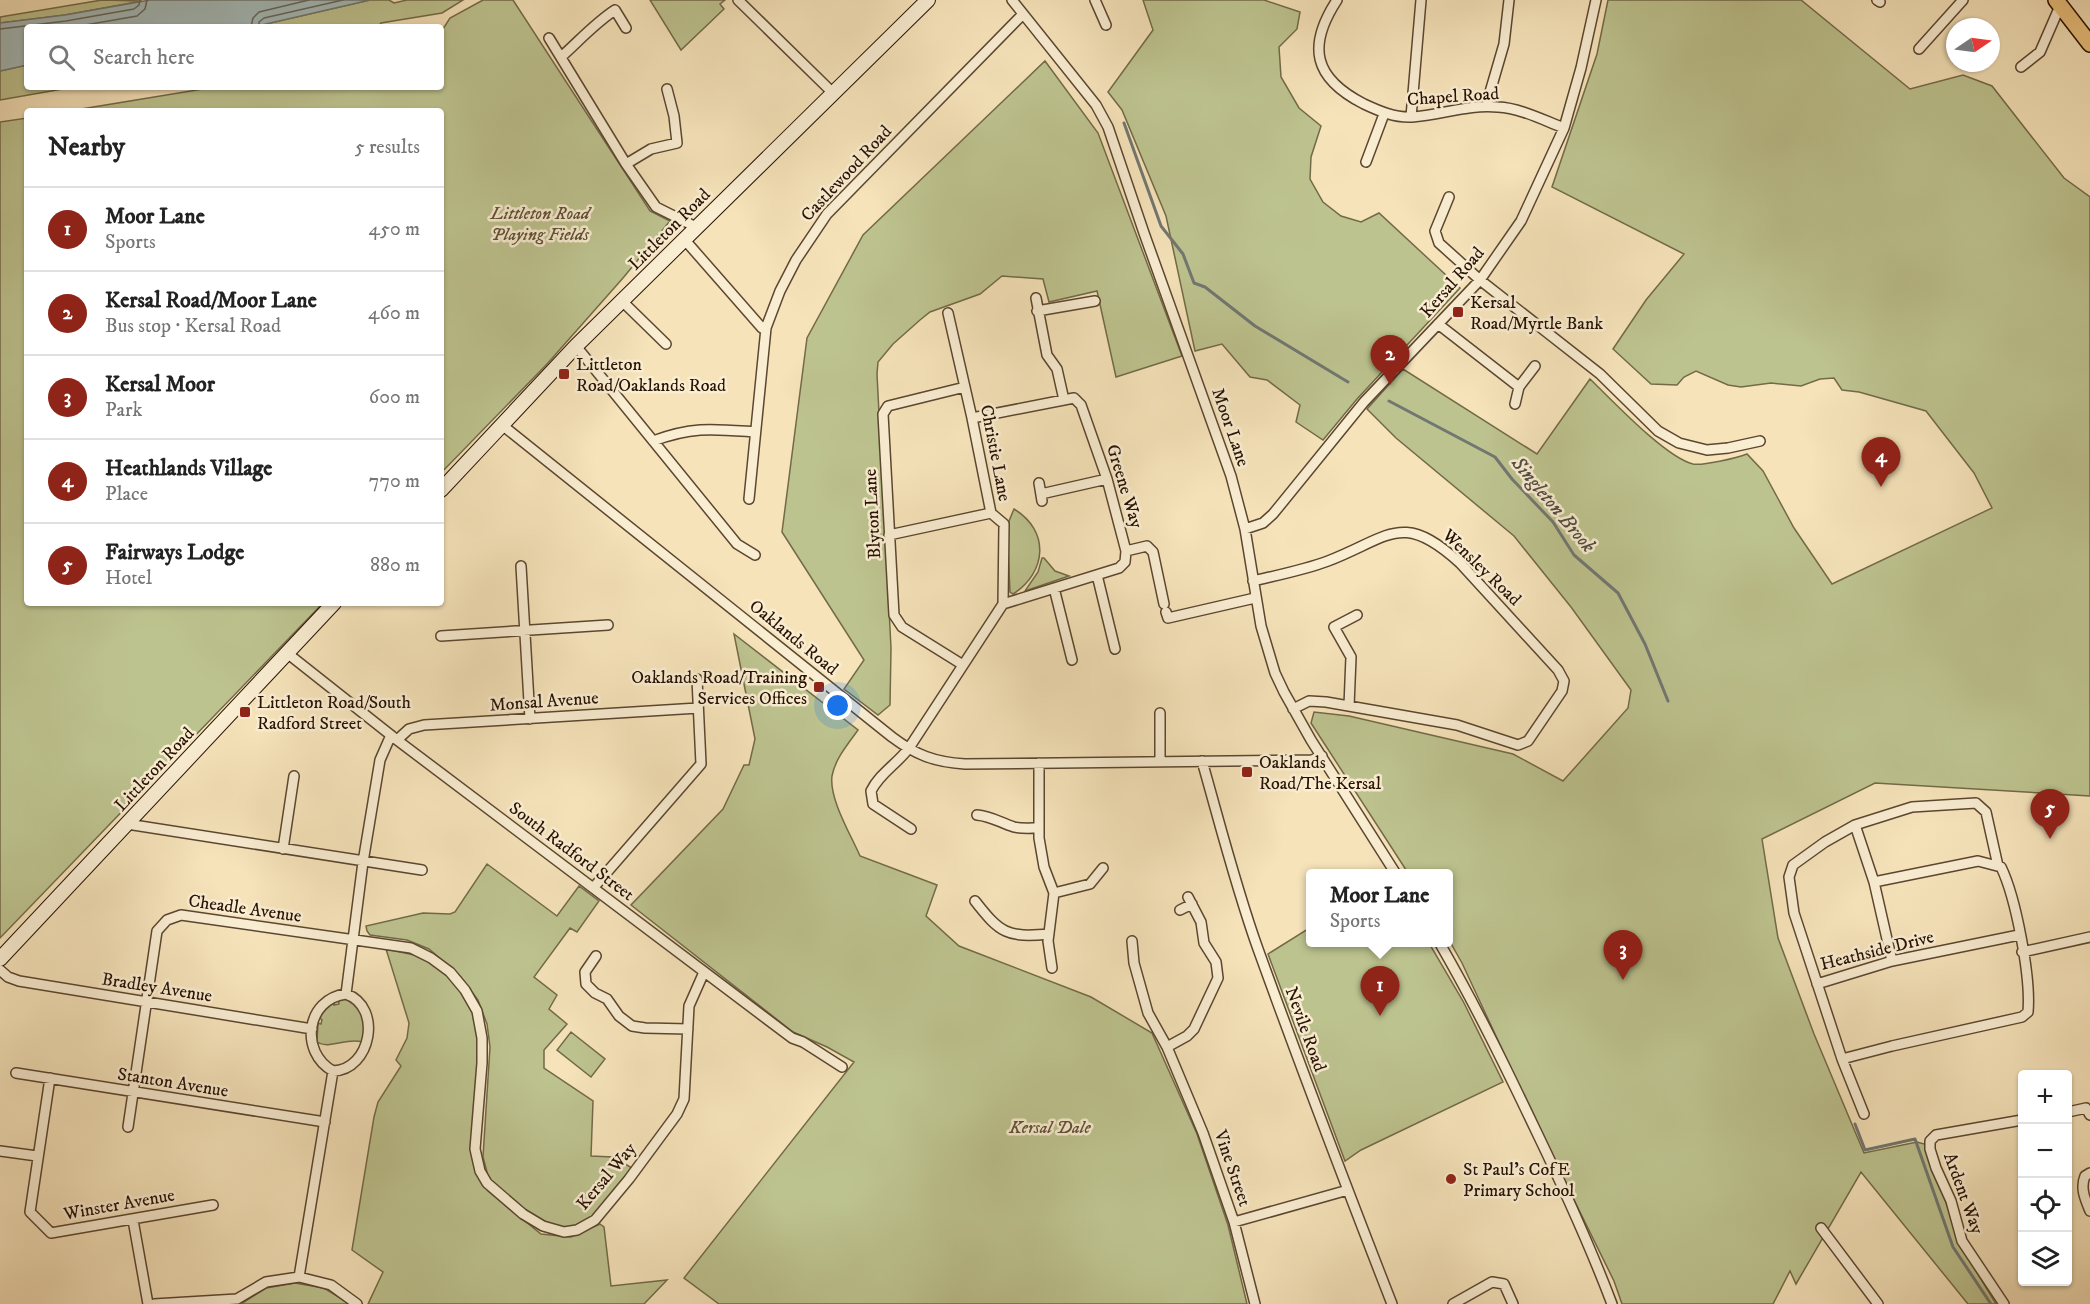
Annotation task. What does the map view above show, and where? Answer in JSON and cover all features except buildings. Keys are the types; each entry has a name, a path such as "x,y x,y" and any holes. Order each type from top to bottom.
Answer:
{"main road":[{"path":"2058,3 2090,44"}],"street":[{"path":"738,0 833,93"},
{"name":"Littleton Road","path":"444,487 576,346 928,0"},
{"name":"Moor Lane","path":"1012,0 1096,105 1108,127 1231,476 1245,529 1261,626 1275,673 1293,709 1393,869"},
{"path":"1095,0 1106,25"},
{"name":"Chapel Road","path":"1337,0 1323,23 1318,40 1318,52 1322,66 1332,81 1357,100 1384,114 1411,117 1454,109 1488,106 1508,108 1564,128"},
{"path":"1411,117 1421,0"},
{"path":"1488,106 1504,44 1509,0"},
{"name":"Kersal Road","path":"1245,529 1263,523 1273,514 1364,402 1480,280 1521,221 1564,128 1581,68 1596,0"},
{"path":"1919,49 1963,0"},
{"path":"2021,67 2040,52 2058,3"},
{"path":"561,57 601,18 615,10 626,28"},
{"name":"Castlewood Road","path":"749,500 766,328 791,267 826,214 1023,15"},
{"path":"549,38 626,164 656,207 696,227"},
{"path":"626,164 651,149 677,143 674,116 667,88"},
{"path":"1366,162 1384,114"},
{"path":"1449,197 1435,231 1439,243 1480,280 1600,375 1658,431 1668,438 1693,448 1707,450 1760,441"},
{"path":"684,238 762,328 766,328"},
{"path":"972,418 1064,400 1057,369 1047,355 1036,298"},
{"path":"622,301 666,344"},
{"path":"1037,311 1095,301"},
{"name":"Christie Lane","path":"948,314 991,513 1004,524 1003,604"},
{"path":"1438,324 1519,387"},
{"path":"576,346 737,544 755,555"},
{"path":"1515,404 1519,387 1535,366"},
{"name":"Blyton Lane","path":"963,665 902,627 894,615 883,414 888,406 965,387"},
{"name":"Greene Way","path":"1003,604 1122,566 1126,558 1107,479 1081,405 1074,398 1064,400"},
{"name":"Oaklands Road","path":"502,424 866,716 909,748 935,761 1039,763 1312,760 1322,756"},
{"path":"653,441 678,432 700,428 755,432"},
{"path":"1039,483 1042,498 1107,479"},
{"path":"889,535 991,513"},
{"name":"Wensley Road","path":"1253,581 1325,562 1389,534 1408,532 1426,536 1460,563 1562,675 1564,681 1562,691 1528,741 1518,745 1456,725 1349,706"},
{"path":"1126,551 1147,546 1153,552 1166,611 1256,598"},
{"path":"521,566 530,719"},
{"path":"1097,575 1115,649"},
{"path":"1054,588 1072,660"},
{"path":"911,829 873,804 871,791 884,772 909,748 1003,604"},
{"name":"Littleton Road","path":"0,959 331,606"},
{"path":"1293,709 1309,701 1349,706 1351,657 1334,627 1357,615"},
{"path":"441,636 608,625"},
{"name":"South Radford Street","path":"287,653 394,737 792,1038 803,1042 842,1067"},
{"path":"594,887 701,764 697,679"},
{"name":"Monsal Avenue","path":"394,737 409,729 424,725 698,708"},
{"path":"1160,713 1160,761"},
{"path":"346,994 363,862 380,760 394,737"},
{"name":"Nevile Road","path":"1202,761 1230,862 1258,949 1392,1304"},
{"path":"1039,763 1039,828 1044,867 1054,893 1048,941 1052,968"},
{"path":"283,849 294,776"},
{"name":"Heathside Drive","path":"1842,1059 2022,1017 2028,1012 2029,996 2019,935 2009,884 2001,867 1998,866 1986,812 1976,803 1912,807 1855,825 1825,842 1793,865 1789,877 1794,913 1817,984 1892,961 2019,935"},
{"path":"977,815 989,815 999,822 1018,828 1039,828"},
{"path":"892,829 898,820"},
{"path":"127,824 422,870"},
{"path":"1855,825 1875,882 1892,961"},
{"path":"1875,882 1978,861 1998,866"},
{"path":"1054,893 1090,884 1103,868"},
{"path":"975,901 993,924 1008,933 1025,936 1049,933"},
{"path":"1167,1047 1194,1029 1218,978 1216,962 1204,943 1201,922 1190,901 1180,910"},
{"name":"Cheadle Avenue","path":"128,1127 131,1093 157,931 161,924 174,916 181,915 354,940"},
{"path":"2022,952 2090,937"},
{"name":"Kersal Way","path":"354,940 411,948 431,958 450,972 465,990 477,1011 482,1038 475,1149 480,1171 487,1183 523,1214 543,1226 564,1232 577,1230 596,1220 677,1114 684,1099 689,1006 704,972"},
{"name":"Vine Street","path":"1132,941 1128,953 1148,1013 1167,1047 1203,1133 1234,1222 1255,1304"},
{"path":"1442,947 1507,1069 1586,1236 1612,1304"},
{"path":"596,956 580,977 595,993 607,999 627,1023 645,1028 688,1029"},
{"name":"Bradley Avenue","path":"0,970 8,977 19,981 312,1029"},
{"path":"1817,984 1842,1059 1864,1114"},
{"path":"346,994 357,998 364,1007 369,1025 361,1055 354,1065 344,1070 333,1071 322,1064 315,1054 312,1029 316,1014 324,1003 335,996 346,994"},
{"path":"299,1277 333,1071"},
{"name":"Stanton Avenue","path":"16,1073 325,1122"},
{"name":"Winster Avenue","path":"50,1078 30,1212 51,1233 213,1204"},
{"path":"2072,1112 2088,1112"},
{"name":"Ardent Way","path":"2004,1304 1962,1241 1951,1201 1936,1168 1930,1141 1936,1135 2018,1121"},
{"path":"0,1151 37,1156"},
{"path":"2090,1173 2085,1176 2082,1184 2090,1211"},
{"path":"1234,1222 1348,1190"},
{"path":"133,1220 148,1304"},
{"path":"1821,1228 1878,1304"},
{"path":"154,1304 237,1299 266,1282 299,1277 331,1285 357,1304"},
{"path":"1453,1304 1492,1282 1504,1284 1513,1304"}],"green space":[{"path":"102,0 142,1 65,15 0,23 0,17"},
{"path":"370,0 389,0 394,3 407,0 463,0 442,13 380,24 266,24"},
{"name":"Littleton Road Playing Fields","path":"483,0 513,0 650,211 670,221 547,364 444,470 444,108 87,108 197,90 444,90 444,27 450,18"},
{"path":"650,0 725,0 720,4 724,9 681,50"},
{"path":"1143,0 1264,0 1300,12 1297,29 1279,47 1281,77 1299,108 1321,126 1311,157 1310,179 1323,202 1341,216 1361,222 1379,213 1460,288 1357,399 1323,440 1296,422 1300,405 1267,380 1250,377 1222,344 1195,351 1166,216 1122,110 1108,92 1153,30"},
{"path":"1608,0 1801,0 1910,89 1963,75 1992,86 2064,178 2090,197 2090,796 1875,783 1762,839 1778,938 1814,1034 1864,1153 1917,1142 1928,1145 1959,1243 1996,1304 1968,1304 1861,1172 1796,1284 1790,1271 1773,1304 1622,1304 1614,1281 1453,947 1453,869 1405,869 1311,723 1314,712 1349,716 1513,754 1563,781 1628,708 1631,690 1571,607 1514,536 1396,438 1367,409 1403,369 1537,454 1590,379 1639,427 1681,459 1693,464 1704,464 1747,454 1763,471 1794,528 1832,584 1992,508 1974,473 1926,411 1859,392 1842,390 1834,378 1820,379 1801,386 1771,383 1741,387 1728,385 1696,371 1684,377 1677,385 1651,384 1613,349 1646,300 1684,254 1552,187 1597,54"},
{"path":"1045,61 1098,133 1182,356 1116,377 1097,291 1049,302 1043,279 1002,276 980,294 930,312 893,344 878,362 877,374 891,648 890,705 878,715 844,689 864,660 782,532 807,338 863,235"},
{"path":"24,66 24,90 57,90 0,100 0,71"},
{"path":"24,118 24,606 320,606 0,938 0,122"},
{"path":"1014,509 1034,528 1040,552 1033,575 1013,594 1010,592 1007,526"},
{"path":"1042,558 1055,571 1069,576 1025,591 1038,572"},
{"name":"Kersal Dale","path":"734,634 858,730 836,764 832,785 837,806 860,856 937,885 926,916 959,946 1091,997 1152,1033 1197,1134 1228,1225 1247,1304 719,1304 684,1278 854,1062 793,1032 631,905 723,809 744,765 749,765 755,739"},
{"path":"487,864 557,916 579,886 599,901 577,932 570,928 534,977 557,995 549,1009 567,1024 544,1050 544,1068 593,1101 591,1156 613,1157 632,1168 590,1220 570,1228 544,1224 494,1186 488,1176 483,1157 490,1047 487,1024 478,1000 460,976 429,949 407,940 370,935 367,931 366,926 423,913 450,914 455,912"},
{"path":"1306,930 1306,947 1431,947 1463,1001 1503,1082 1361,1150 1345,1161 1268,954"},
{"path":"386,949 419,956 431,962 451,978 471,1007 479,1035 478,1175 488,1191 541,1234 571,1237 600,1224 604,1227 611,1286 667,1280 644,1304 368,1304 383,1272 352,1250 374,1117 378,1102 401,1066 396,1060 407,1038 409,1023"},
{"path":"338,998 351,999 358,1009 364,1024 362,1042 350,1041 327,1045 317,1042 318,1023 321,1024 320,1018 323,1011 333,1000 334,1005 339,1004"},
{"path":"571,1032 605,1059 591,1077 557,1050"},
{"path":"295,1283 324,1288 350,1304 241,1304 266,1288"}],"water":[{"path":"150,0 370,0 266,24 24,24 24,66 0,71 0,23 65,15"}],"waterway":[{"name":"Singleton Brook","path":"1124,123 1161,226 1183,254 1194,283 1205,287 1255,326 1348,382"},
{"name":"Singleton Brook","path":"1389,401 1495,457 1512,479 1553,522 1574,555 1618,593 1645,644 1668,701"},
{"name":"Singleton Brook","path":"1855,1124 1865,1150 1915,1139 1953,1247 1991,1304"}],"place":[{"name":"Kersal Road/Myrtle Bank","path":"1458,312"},
{"name":"Littleton Road/Oaklands Road","path":"564,374"},
{"name":"Kersal Road/Moor Lane","path":"1390,385"},
{"name":"Heathlands Village","path":"1881,487"},
{"name":"Oaklands Road/Training Services Offices","path":"819,687"},
{"name":"Littleton Road/South Radford Street","path":"245,712"},
{"name":"Oaklands Road/The Kersal","path":"1247,772"},
{"name":"Fairways Lodge","path":"2050,839"},
{"name":"Kersal Moor","path":"1623,980"},
{"name":"Moor Lane","path":"1380,1016"},
{"name":"St Paul's CofE Primary School","path":"1451,1179"}]}
